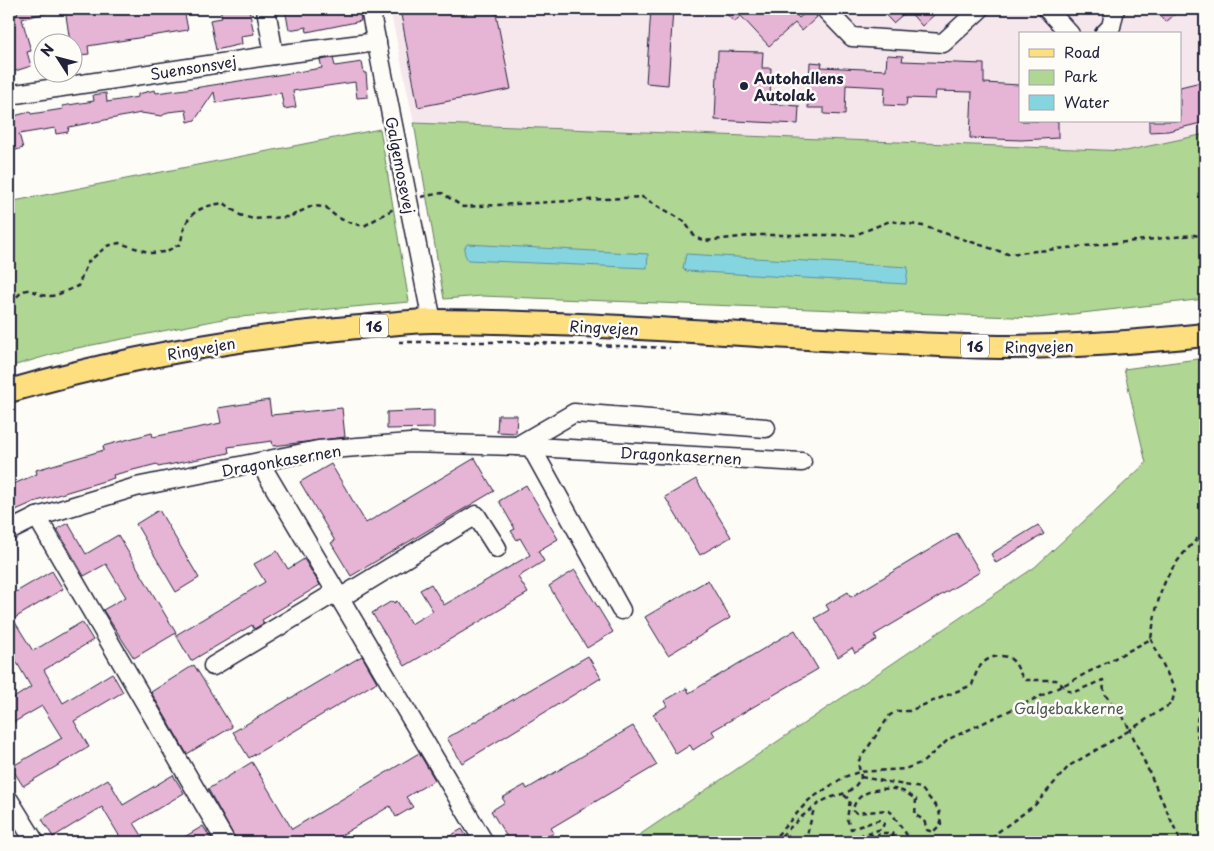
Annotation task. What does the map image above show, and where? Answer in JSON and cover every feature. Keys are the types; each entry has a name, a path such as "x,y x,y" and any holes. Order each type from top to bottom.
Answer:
{"main road":[{"name":"Ringvejen","path":"9,392 77,373 212,345 312,332 432,321 585,326 1000,347 1060,347 1130,343 1205,335"}],"street":[{"path":"266,9 274,55"},
{"name":"Galgemosevej","path":"370,9 432,321"},
{"path":"825,9 852,37 943,43 980,9"},
{"path":"1047,9 1068,32"},
{"path":"1106,32 1111,27 1114,9"},
{"name":"Suensonsvej","path":"9,95 274,55 377,42"},
{"path":"621,610 524,446 574,413 766,428"},
{"name":"Dragonkasernen","path":"9,531 37,517 136,487 318,450 410,443 524,446 802,462"},
{"path":"260,463 484,842"},
{"path":"213,666 476,515 497,548"},
{"path":"37,517 226,842"},
{"path":"9,800 35,842"}],"path":[{"path":"9,300 15,299 22,290 28,289 53,296 78,286 88,262 107,246 119,243 151,253 165,252 180,244 184,226 199,208 224,203 240,215 253,219 288,218 312,206 326,207 338,219 364,226 408,201 442,193 464,207 642,197 684,221 695,237 705,242 758,236 855,235 890,221 923,226 1008,254 1194,235 1205,237"},
{"path":"392,342 510,342 674,349"},
{"path":"989,842 998,832 1035,805 1069,766 1172,703 1175,690 1150,640 1156,604 1168,573 1178,557 1205,531"},
{"path":"770,842 809,800 844,777 858,772 905,769 923,762 949,739 1064,685 1150,640"},
{"path":"909,842 909,836 897,824 894,814 888,810 857,813 853,811 855,802 861,796 871,791 904,791 916,799 915,815 924,820 927,830 933,832 941,824 939,810 922,788 861,777 858,772 858,762 890,715 898,711 909,712 972,685 978,668 986,660 998,656 1008,657 1014,661 1020,675 1025,680 1056,680 1069,691 1074,692 1103,680 1104,693 1126,720 1181,842"},
{"path":"1205,700 1201,706 1196,728 1205,756"},
{"path":"776,842 824,801 844,795 861,777"},
{"path":"844,795 850,800 847,819 848,826 851,829 879,820 884,823 882,829 863,834 858,842"},
{"path":"805,842 814,808"},
{"path":"866,842 865,837 870,834 877,837 879,833 892,833 894,842"},
{"path":"874,842 881,842"}],"shaded area":[{"path":"390,9 1205,9 1205,134 1126,151 414,123"}],"green space":[{"path":"414,123 1126,151 1205,134 1205,299 1038,318 482,296 444,299"},
{"path":"380,129 409,302 228,318 67,350 9,367 9,202"},
{"name":"Galgebakkerne","path":"1205,358 1205,842 629,842 1035,567 1146,463 1124,369"}],"water":[{"path":"467,244 648,254 647,268 468,260 464,252"},
{"path":"686,254 908,267 906,284 686,271 683,268"}],"building":[{"path":"49,9 49,12 22,19 31,51 27,52 31,66 9,73 9,18 18,15 16,10"},
{"path":"65,9 123,9 123,13 146,9 184,9 188,30 88,46 89,54 82,55 82,32 68,32"},
{"path":"220,9 249,9 254,34 241,36 242,44 216,50 210,20 222,18"},
{"path":"285,9 359,9 361,21 307,32 306,27 289,30"},
{"path":"400,9 495,9 511,89 418,107"},
{"path":"651,9 673,9 668,85 646,83"},
{"path":"722,9 791,9 799,18 810,9 817,17 802,31 795,23 769,46 741,16 734,22"},
{"path":"880,9 928,9 934,15 922,26 908,10 893,23"},
{"path":"1154,9 1181,9 1166,22"},
{"name":"Autohallens Autolak","path":"718,51 763,52 762,68 771,68 770,104 799,106 798,124 715,120"},
{"path":"887,55 903,56 902,61 984,64 984,83 1019,85 1019,122 1058,122 1058,138 1021,140 970,138 972,92 936,91 935,99 907,98 906,106 884,105 885,87 846,85 845,115 824,114 824,108 808,108 810,62 822,63 821,67 886,70"},
{"path":"333,58 335,66 362,62 364,73 366,73 368,97 357,98 355,82 293,91 296,107 284,109 281,93 216,103 214,92 195,120 188,122 186,110 168,112 162,116 141,113 69,127 68,132 56,134 55,128 19,134 23,148 9,152 9,109 12,108 14,116 30,112 31,114 63,109 62,106 94,101 93,95 106,93 107,102 138,97 138,94 155,90 156,93 194,88 322,68 320,60"},
{"path":"1205,81 1205,122 1168,131 1149,132 1149,122 1182,122 1182,87"},
{"path":"269,400 271,415 342,408 345,437 273,446 272,441 228,447 229,453 158,467 157,464 113,475 114,478 34,502 9,513 9,486 37,474 36,470 104,450 103,446 152,433 153,437 221,423 218,408"},
{"path":"434,410 434,428 387,429 387,412"},
{"path":"498,415 517,415 516,433 497,432"},
{"path":"475,458 494,491 351,576 331,543 335,541 300,482 331,464 366,523"},
{"path":"696,479 731,537 700,555 665,497"},
{"path":"526,485 558,539 538,551 544,561 518,577 528,593 405,666 372,613 392,601 394,603 397,601 411,624 433,611 420,590 431,584 444,605 530,555 520,538 517,540 511,531 515,529 499,501"},
{"path":"159,510 199,578 176,592 136,524"},
{"path":"68,523 86,554 118,535 176,633 134,658 103,610 126,597 106,564 84,576 57,529"},
{"path":"1038,525 1044,534 996,563 991,554"},
{"path":"957,533 980,572 874,635 877,640 855,653 852,648 838,657 815,618 829,610 826,605 848,592 851,597"},
{"path":"277,551 288,569 304,559 320,585 262,620 264,623 254,629 252,625 191,661 176,635 265,582 254,564"},
{"path":"575,570 613,632 587,648 549,586"},
{"path":"52,571 63,589 13,619 33,651 82,622 93,640 44,670 63,703 112,673 123,692 74,721 89,747 23,786 11,767 62,738 42,706 9,725 9,701 31,687 9,649 9,596"},
{"path":"708,580 730,618 668,655 645,617"},
{"path":"795,630 818,669 712,731 715,736 693,750 690,745 676,754 653,714 667,706 664,701 687,688 689,693"},
{"path":"362,656 377,682 249,758 233,732"},
{"path":"588,656 601,678 462,763 447,738"},
{"path":"194,665 232,727 187,754 151,692"},
{"path":"633,726 657,765 551,828 554,833 538,842 510,842 491,811 505,802 502,798 525,785 527,789"},
{"path":"419,753 435,780 406,797 413,807 396,817 390,806 330,842 237,842 208,789 252,762 292,829"},
{"path":"173,775 184,793 134,823 146,842 123,842 102,807 53,837 42,819 108,779 123,805"},
{"path":"203,826 213,842 176,842"},
{"path":"462,829 470,842 440,842"}],"place":[{"name":"Autohallens Autolak","path":"744,86"}]}
